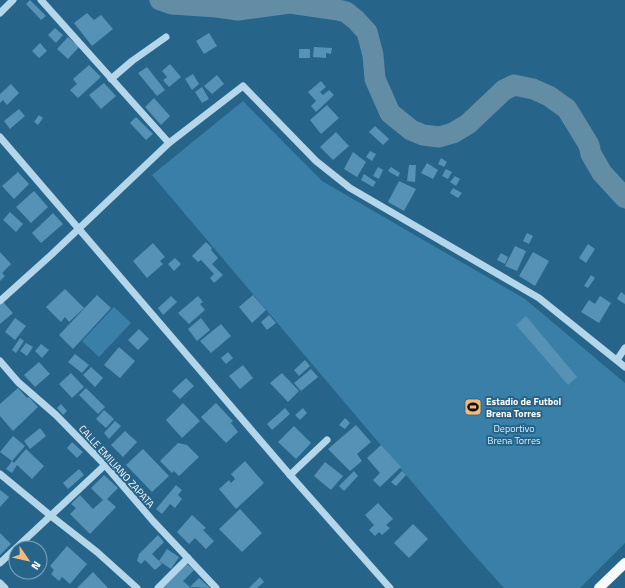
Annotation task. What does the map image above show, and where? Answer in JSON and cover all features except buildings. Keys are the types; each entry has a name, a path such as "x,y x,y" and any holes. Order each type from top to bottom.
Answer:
{"main road":[{"path":"599,588 625,563"}],"street":[{"path":"0,12 13,0"},
{"path":"40,0 169,143"},
{"path":"111,79 132,61 166,37"},
{"path":"0,301 50,256 169,143 243,86 316,161 350,188 539,298 625,367"},
{"path":"0,137 290,475 390,588"},
{"path":"617,360 625,348"},
{"name":"CALLE EMILIANO ZAPATA","path":"0,361 18,382 56,415 105,465 153,521 216,588"},
{"path":"290,475 327,440"},
{"path":"0,563 105,465"},
{"path":"0,474 50,516 97,552 137,588"},
{"path":"158,588 188,558"},
{"path":"0,583 5,588"}],"green space":[{"name":"Deportivo Brena Torres","path":"243,101 322,181 525,299 625,383 625,543 580,588 504,588 468,548 152,175"},
{"path":"114,307 131,323 99,357 82,341"}],"waterway":[{"path":"160,0 172,4 238,10 290,3 346,12 367,32 373,55 375,79 390,113 411,130 423,135 439,137 453,133 468,124 504,90 514,85 533,89 549,96 567,109 589,145 591,154 602,173 625,198"}],"place":[{"name":"Estadio de Futbol Brena Torres","path":"473,407"}]}
